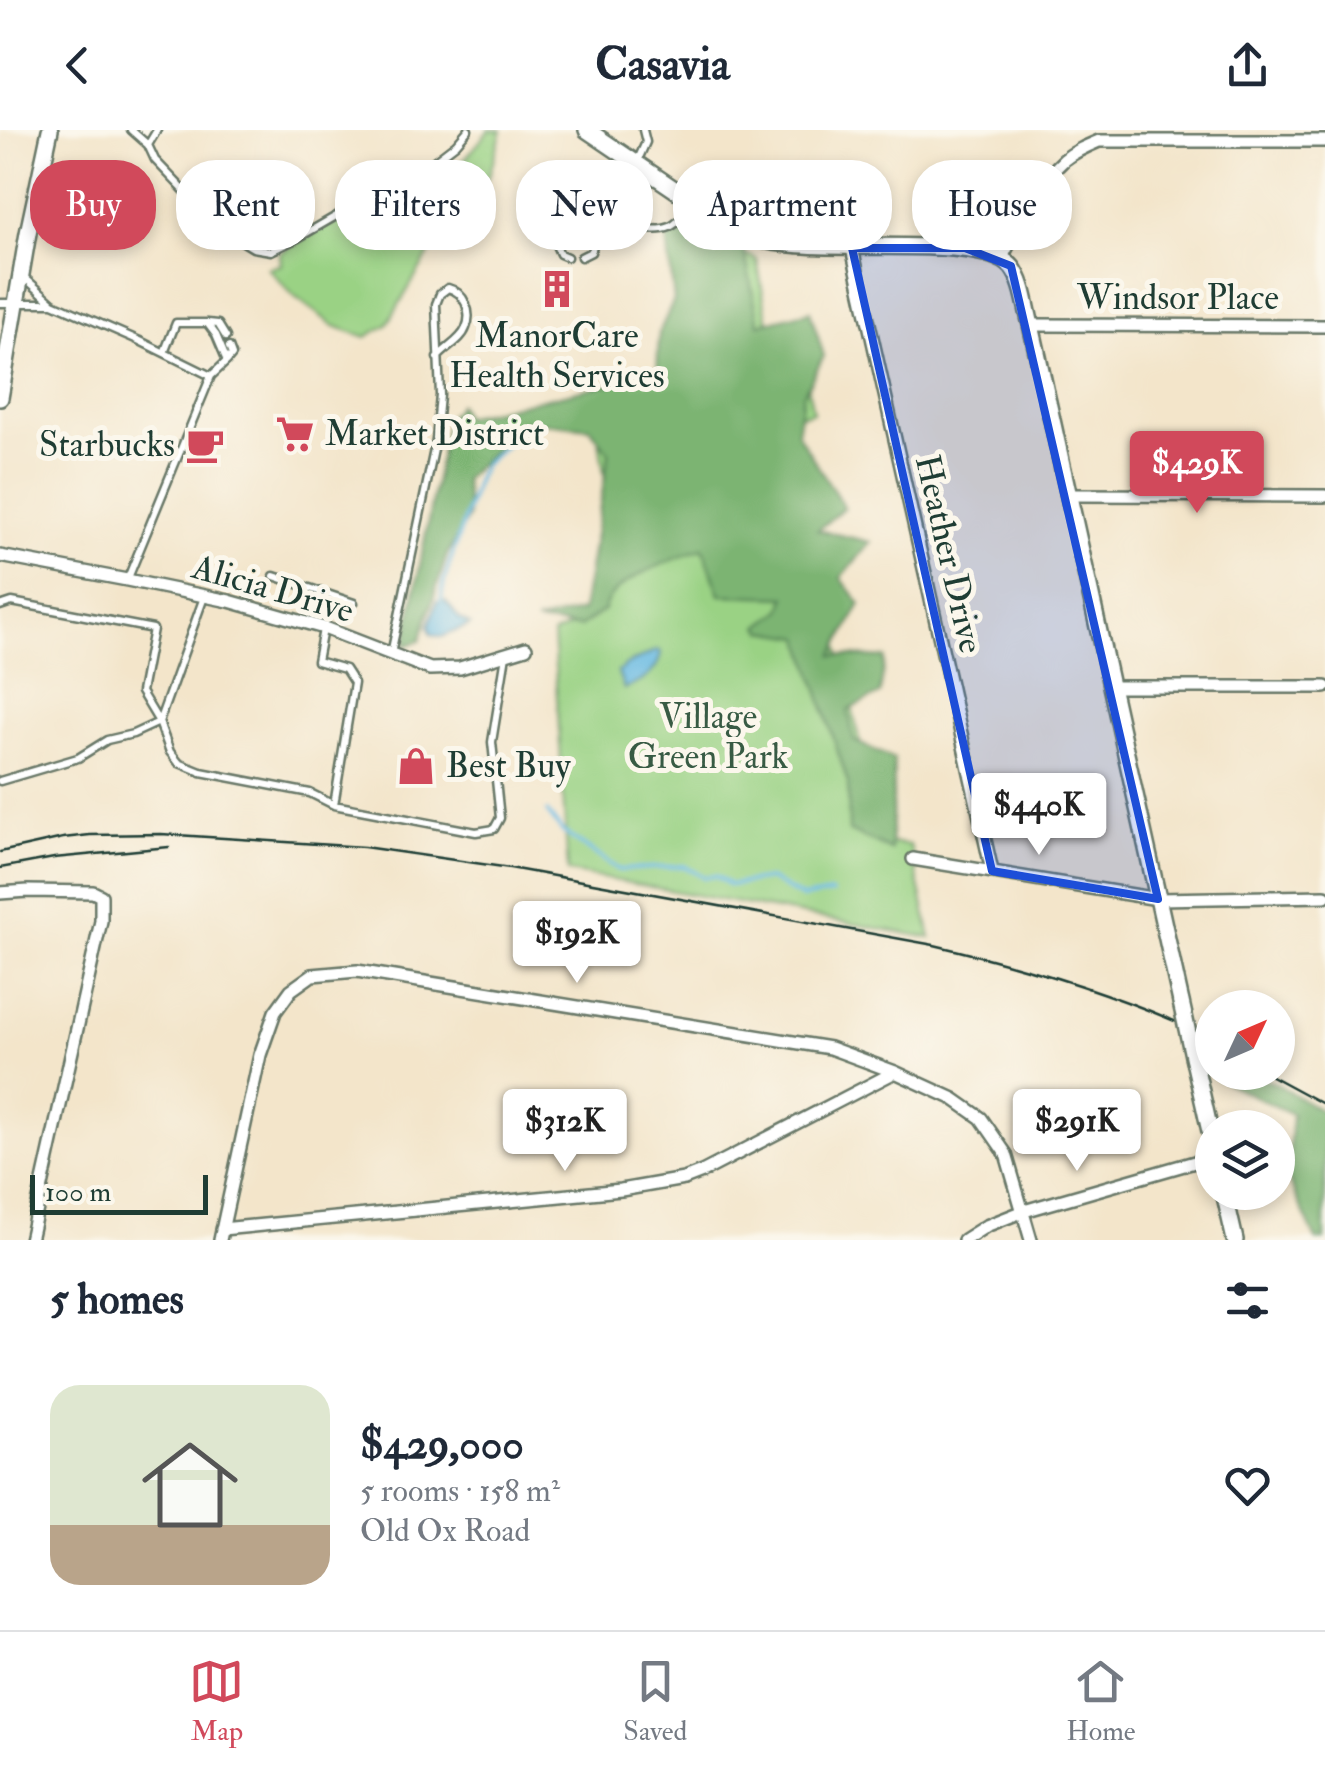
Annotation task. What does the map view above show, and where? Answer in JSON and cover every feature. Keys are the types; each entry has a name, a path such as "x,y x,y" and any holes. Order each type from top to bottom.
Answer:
{"street":[{"path":"0,398 8,304 23,275 50,130"},
{"path":"587,130 630,160"},
{"path":"1001,260 1040,190 1062,161 1098,136 1255,136 1325,142"},
{"path":"892,248 965,248 986,252 1011,266 1020,282 1205,1110"},
{"name":"Heather Drive","path":"852,250 992,872"},
{"name":"Windsor Place","path":"1031,325 1325,326"},
{"path":"1068,495 1325,496"},
{"name":"Alicia Drive","path":"0,556 204,596 324,628 416,666 448,670 526,648"},
{"path":"1110,687 1325,687"},
{"path":"913,859 1158,899 1325,896"},
{"path":"0,893 94,892 101,896 101,921 30,1240"},
{"path":"895,1072 726,1162 684,1179 621,1190 221,1234 260,1056 275,1012 291,990 312,975 356,971 830,1048 895,1072 954,1099 981,1118 1006,1154 1031,1240"},
{"path":"964,1240 1024,1210 1195,1163"},
{"path":"1228,1210 1235,1240"}],"lane":[{"path":"131,130 220,228 254,248 271,251 390,185 413,177 468,130"},
{"path":"148,145 158,130"},
{"path":"638,160 646,142 644,130"},
{"path":"557,250 568,258"},
{"path":"581,256 592,250"},
{"path":"23,275 53,303 211,376"},
{"path":"391,655 436,440 440,395 437,358 436,304 448,288 457,290 466,300 467,327 437,358"},
{"path":"8,304 53,303"},
{"path":"164,352 176,323 218,324 226,336"},
{"path":"207,323 226,361"},
{"path":"128,580 211,376 232,355 230,347"},
{"path":"274,576 354,603"},
{"path":"0,780 78,758 106,740 133,734 159,722 204,596"},
{"path":"0,606 12,602 153,629 141,692 179,763 201,772 310,793 334,805 476,832 494,828 500,818 492,742 506,653"},
{"path":"324,628 317,661 345,669 354,683 334,805"}],"highlighted area":[{"path":"852,248 965,248 1011,266 1158,899 992,871"}],"green space":[{"path":"489,130 502,130 494,160 463,160"},
{"path":"335,221 335,250 432,250 387,325 366,337 334,326 294,296 268,268 281,265 280,253 285,250 315,250 316,231"},
{"path":"673,236 673,250 744,250 759,324 810,311 824,356 803,395 797,433 844,507 818,530 871,542 841,578 861,604 833,655 885,658 880,694 848,710 854,741 894,759 891,850 849,831 848,783 801,637 764,631 760,626 782,610 786,597 720,595 703,548 630,580 608,599 604,610 580,627 535,622 582,611 609,453 590,428 525,421 464,479 468,517 447,555 420,641 405,646 447,419 458,405 464,417 657,373 659,333 674,300 667,239"},
{"name":"Village Green Park","path":"694,250 737,250 757,259 777,376 804,369 813,412 786,419 883,842 910,845 931,938 568,872 553,634 592,618 619,575 596,419 684,402"},
{"path":"1241,1090 1287,1090 1325,1113 1325,1240 1316,1240 1295,1194 1295,1110 1284,1110"}],"water":[{"path":"437,601 446,601 470,625 442,637 431,634 429,626"},
{"path":"658,650 660,659 653,671 624,689 618,672"}],"waterway":[{"path":"441,601 478,476 484,464 518,435"},
{"path":"547,812 562,831 619,870 684,866 730,885 769,879 802,898 832,893"}],"tram line":[{"path":"0,852 63,838 161,834 364,847 510,868 934,945 1041,973 1195,1030"},
{"path":"0,868 54,858 169,847"},
{"path":"1295,1089 1325,1105"}],"place":[{"name":"ManorCare Health Services","path":"557,289"},
{"name":"Market District","path":"295,434"},
{"name":"Starbucks","path":"205,445"},
{"name":"Best Buy","path":"416,766"}]}
